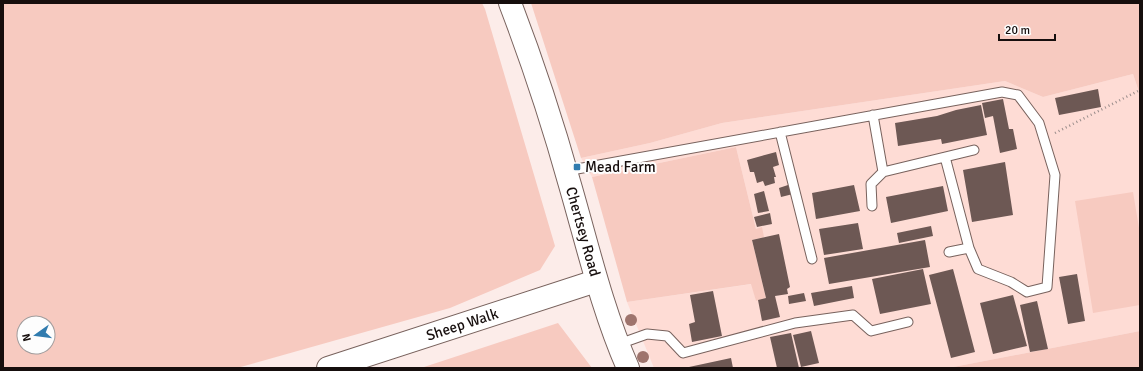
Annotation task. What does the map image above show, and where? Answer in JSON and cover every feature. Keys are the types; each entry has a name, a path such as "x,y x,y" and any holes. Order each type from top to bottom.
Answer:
{"main road":[{"name":"Chertsey Road","path":"510,3 527,48 566,171 596,281 617,344 628,368"},
{"name":"Sheep Walk","path":"328,368 596,281"}],"lane":[{"path":"566,171 1002,92 1018,95 1039,123 1055,176 1047,287 1027,292 1011,282 978,269 969,248 945,157"},
{"path":"873,115 883,172"},
{"path":"780,132 812,259"},
{"path":"872,206 871,184 883,172 974,150"},
{"path":"949,252 969,248"},
{"path":"617,344 647,334 668,336 684,353 796,323 853,315 871,331 908,322"}],"path":[{"path":"1044,138 1140,90"}],"shaded area":[{"path":"3,3 482,3 555,246 540,270 450,308 237,368 3,368"},
{"path":"531,3 1140,3 1140,95 1133,74 1043,97 1005,81 722,123 650,143 581,158"},
{"path":"1133,74 1140,95 1140,331 948,368 654,368 627,302 752,284 756,301 766,298 752,240 756,229 736,147 592,177 581,158 650,143 722,123 1005,81 1043,97"},
{"path":"736,147 756,229 762,227 764,237 752,240 766,298 756,301 751,284 627,302 592,177"},
{"path":"1133,192 1140,234 1140,305 1093,313 1075,201"},
{"path":"558,323 592,368 421,368"},
{"path":"1140,331 1140,368 948,368"}],"building":[{"path":"1098,89 1101,107 1059,115 1055,98"},
{"path":"1003,99 1009,129 1013,129 1017,149 1000,153 993,116 985,118 982,103"},
{"path":"981,105 987,135 942,144 941,139 898,146 895,123 937,116 956,110"},
{"path":"776,152 779,165 773,167 776,177 774,177 775,183 765,186 763,181 757,183 754,172 750,172 747,160"},
{"path":"1005,162 1013,215 972,222 963,170"},
{"path":"791,184 793,194 781,197 779,188"},
{"path":"854,185 860,211 816,219 812,193"},
{"path":"943,186 948,211 891,223 886,197"},
{"path":"764,191 769,211 758,213 754,194"},
{"path":"770,213 772,224 757,227 754,217"},
{"path":"858,223 863,249 824,255 819,229"},
{"path":"931,226 933,236 899,243 897,233"},
{"path":"779,234 790,287 787,289 788,294 775,296 780,317 762,321 758,300 766,298 752,240"},
{"path":"925,240 930,267 829,284 824,258"},
{"path":"923,269 931,304 880,314 872,279"},
{"path":"953,269 975,352 951,358 929,275"},
{"path":"1077,274 1085,321 1068,324 1059,277"},
{"path":"852,286 854,298 814,306 811,293"},
{"path":"713,291 722,336 692,342 689,324 695,322 690,295"},
{"path":"804,293 806,301 789,304 788,296"},
{"path":"1013,295 1027,346 993,354 980,303"},
{"path":"1037,301 1048,349 1030,352 1020,305"},
{"path":"811,331 819,363 801,367 793,335"},
{"path":"791,333 799,368 777,368 770,337"},
{"path":"731,358 733,368 689,368 689,367"}],"place":[{"name":"Mead Farm","path":"577,167"}]}
